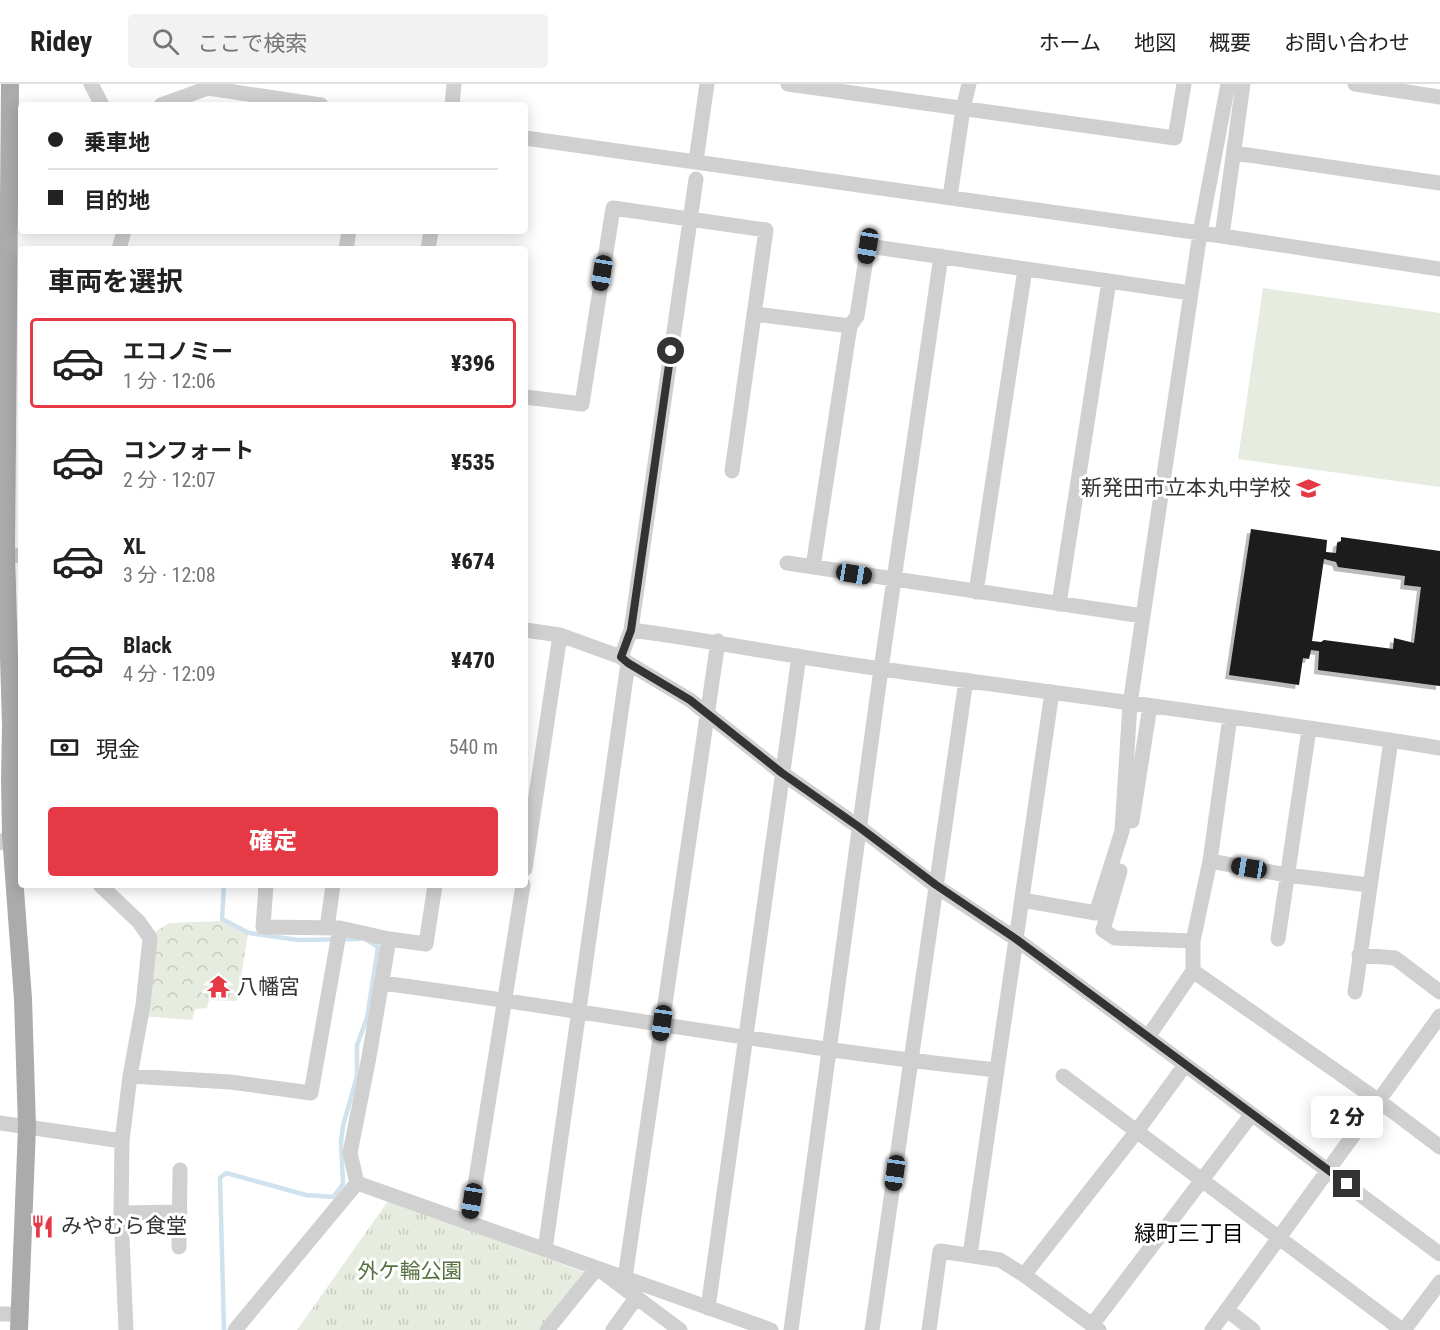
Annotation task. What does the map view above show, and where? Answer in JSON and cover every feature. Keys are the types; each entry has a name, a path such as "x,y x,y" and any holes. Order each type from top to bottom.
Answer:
{"main road":[{"path":"10,84 4,408 16,726 5,779 23,999 27,1126 19,1322"}],"street":[{"path":"91,84 100,102"},
{"path":"452,102 454,84"},
{"path":"696,161 707,84"},
{"path":"788,84 1175,138 1184,84"},
{"path":"950,197 969,84"},
{"path":"1022,900 1096,913 1122,831 1130,704 1200,233 1228,84"},
{"path":"1222,236 1243,84"},
{"path":"1355,84 1440,97"},
{"path":"168,102 208,86 303,102"},
{"path":"528,138 950,197 1440,269"},
{"path":"1234,153 1440,183"},
{"path":"545,1250 625,660 696,180"},
{"path":"528,397 582,404 613,208 766,230 732,471"},
{"path":"813,567 850,326 857,316 868,246 1191,293"},
{"path":"791,1330 880,669 941,256"},
{"path":"976,592 1025,269"},
{"path":"1059,604 1109,281"},
{"path":"755,314 850,326"},
{"path":"787,562 1143,616"},
{"path":"528,630 560,635 625,660 690,700 782,773 936,885 1016,939 1440,1254"},
{"path":"631,630 718,641 880,669 1440,748"},
{"path":"528,849 560,635"},
{"path":"625,1278 718,641"},
{"path":"708,1308 799,656"},
{"path":"872,1330 966,680"},
{"path":"970,1255 1052,692"},
{"path":"1150,706 1129,836 1103,930 1115,938 1193,941"},
{"path":"1148,1037 1193,971 1193,941 1210,861 1230,717"},
{"path":"1278,939 1309,729"},
{"path":"1355,992 1391,740"},
{"path":"1210,861 1287,875 1369,885"},
{"path":"103,888 138,921 150,938 143,1005 130,1076 122,1141 121,1213 126,1330"},
{"path":"266,888 263,927 334,928 426,944 435,888"},
{"path":"130,1076 230,1082 311,1093 334,928 333,888"},
{"path":"469,1223 523,888"},
{"path":"357,1183 350,1153 389,939"},
{"path":"1359,955 1395,958 1440,992"},
{"path":"1193,971 1379,1101 1440,1147"},
{"path":"382,983 505,999 911,1062 997,1070"},
{"path":"1212,1330 1440,1017"},
{"path":"1024,1275 1137,1131 1185,1065"},
{"path":"1063,1076 1403,1330 1440,1282"},
{"path":"929,1330 940,1251 1000,1260 1096,1328 1201,1180 1252,1114"},
{"path":"0,1124 122,1141"},
{"path":"179,1247 180,1170"},
{"path":"357,1183 771,1330"},
{"path":"235,1330 357,1183"},
{"path":"121,1213 180,1212"},
{"path":"597,1268 680,1330"},
{"path":"548,1330 597,1268"},
{"path":"613,1330 636,1298"},
{"path":"1227,1310 1253,1330"},
{"path":"0,1314 19,1322"}],"green space":[{"path":"1263,288 1440,313 1440,487 1238,459"},
{"path":"221,921 248,934 237,1001 209,1000 207,1008 195,1009 192,1020 141,1016 153,933 169,923"},
{"name":"外ケ輪公園","path":"388,1201 589,1274 547,1330 297,1330"}],"building":[{"path":"1251,529 1327,540 1326,552 1336,553 1337,543 1341,541 1341,537 1440,551 1440,686 1318,670 1319,651 1311,650 1309,659 1303,658 1299,685 1229,675","holes":["1324,559 1336,562 1338,567 1405,576 1404,585 1421,587 1414,643 1394,638 1393,649 1324,640 1312,641"]}],"waterway":[{"path":"224,888 222,919 249,933 298,940 359,939"},
{"path":"224,1330 220,1178 226,1173 306,1195 333,1197 343,1184 341,1142 343,1126 357,1076 357,1045 367,1018 378,947 367,940"}],"place":[{"name":"新発田市立本丸中学校","path":"1309,488"},
{"name":"八幡宮","path":"219,987"},
{"name":"みやむら食堂","path":"43,1226"}],"district":[{"name":"緑町三丁目","path":"1189,1233"}],"route":[{"path":"671,351 631,630 621,657 690,700 782,773 936,885 1016,939 1347,1184"}]}
